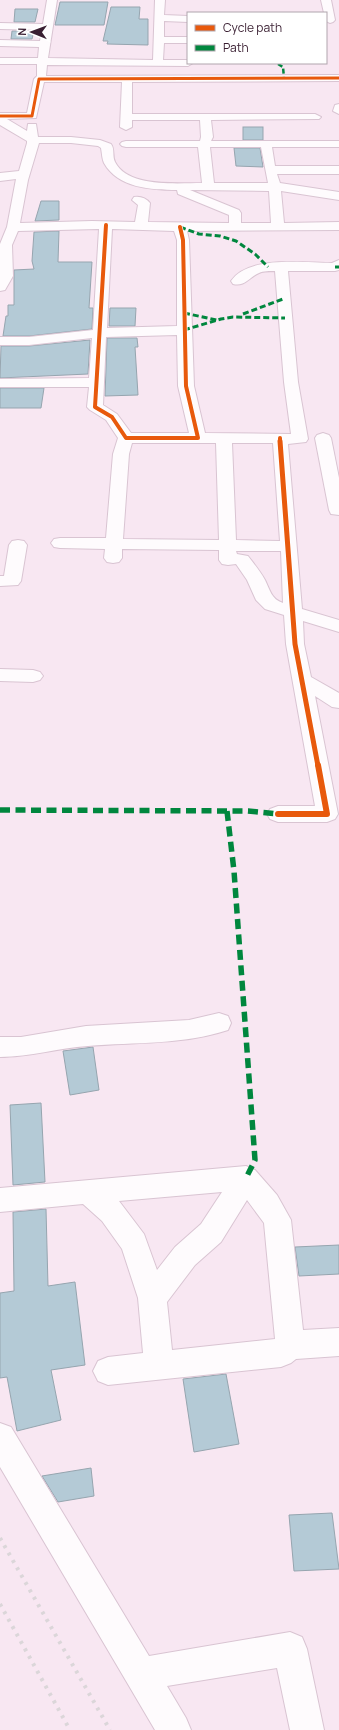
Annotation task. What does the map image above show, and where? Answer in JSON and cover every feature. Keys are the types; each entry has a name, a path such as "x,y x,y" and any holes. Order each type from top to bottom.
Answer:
{"street":[{"path":"0,287 6,276 6,245 33,140 32,116 43,61 52,0"},
{"path":"158,62 160,0"},
{"path":"326,0 328,20 333,31"},
{"path":"159,18 187,19"},
{"path":"0,26 47,27"},
{"path":"159,40 187,40"},
{"path":"0,43 45,44"},
{"path":"0,61 187,63"},
{"path":"127,78 126,122 205,117 315,117"},
{"path":"39,79 339,78"},
{"path":"0,116 32,116"},
{"path":"205,117 207,137 204,144 206,174 209,187"},
{"path":"0,120 33,140 70,140 100,143 107,146 109,162 121,176 150,186 275,187 339,196"},
{"path":"126,144 339,144"},
{"path":"266,144 270,170 275,187 278,226"},
{"path":"270,170 333,170 322,144"},
{"path":"0,179 22,179"},
{"path":"170,187 232,212"},
{"path":"232,187 232,212 234,213 235,226"},
{"path":"308,191 313,226"},
{"path":"138,200 144,203 141,226"},
{"path":"106,225 95,407 112,417 126,438"},
{"path":"12,226 339,226"},
{"path":"180,227 183,240 186,386 198,438"},
{"path":"238,282 255,269 281,267 336,267 339,264"},
{"path":"281,267 291,382 300,439"},
{"path":"0,293 0,302"},
{"path":"0,341 29,341 100,333 184,330"},
{"path":"0,382 97,382"},
{"path":"126,438 331,438 336,510"},
{"path":"113,551 120,454 126,438"},
{"path":"224,438 228,556"},
{"path":"278,814 333,814 302,680 296,644 280,438"},
{"path":"60,543 113,551 228,556 289,546"},
{"path":"0,581 12,581 18,545"},
{"path":"228,556 242,560 256,580 262,596 271,605 339,626"},
{"path":"0,676 33,676"},
{"path":"302,680 339,702"},
{"path":"0,1047 21,1047 86,1036 189,1030 219,1023"},
{"path":"0,1200 87,1191 246,1178"},
{"path":"152,1298 185,1256 211,1232 246,1178"},
{"path":"246,1178 267,1204 277,1220 290,1345"},
{"path":"87,1191 112,1212 134,1243 152,1298 158,1366"},
{"path":"108,1371 281,1353 290,1345 339,1342"},
{"path":"0,1438 174,1730"},
{"path":"140,1674 290,1649 307,1729"}],"building":[{"path":"60,2 108,2 104,25 55,25"},
{"path":"111,7 140,7 139,19 148,19 148,45 107,44 108,41 103,41"},
{"path":"15,9 38,9 35,22 14,22"},
{"path":"12,31 34,31 32,39 11,39"},
{"path":"243,127 263,127 263,140 243,140"},
{"path":"234,148 260,148 263,167 236,166"},
{"path":"41,201 59,201 59,220 35,221"},
{"path":"59,231 58,262 92,262 89,308 93,308 92,329 29,336 3,336 6,316 8,316 8,305 14,305 14,270 34,269 32,261 34,232"},
{"path":"110,308 136,308 135,326 109,326"},
{"path":"107,338 137,338 138,347 135,347 138,395 105,396"},
{"path":"90,340 88,374 0,378 1,346 29,346"},
{"path":"0,388 44,388 41,408 0,408"},
{"path":"93,1047 99,1090 70,1095 63,1051"},
{"path":"41,1103 45,1182 13,1185 10,1105"},
{"path":"46,1209 48,1286 75,1282 85,1365 51,1370 61,1420 17,1431 7,1377 0,1378 0,1293 14,1291 13,1212"},
{"path":"339,1245 339,1274 299,1276 295,1247"},
{"path":"226,1374 239,1444 194,1452 183,1379"},
{"path":"91,1468 94,1496 58,1502 42,1476"},
{"path":"332,1513 339,1569 294,1571 289,1515"}],"railway":[{"path":"0,1538 110,1730"},
{"path":"0,1604 70,1730"}],"marked path":[{"path":"278,64 283,67 284,78"},
{"path":"180,227 199,234 220,236 236,241 255,254 268,267"},
{"path":"243,314 283,299"},
{"path":"184,313 217,320"},
{"path":"184,330 233,317 256,316 285,318"},
{"path":"0,810 248,811 278,814"},
{"path":"227,811 234,871 255,1160 246,1178"}],"cycle path":[{"path":"0,116 32,116 39,79 339,78"},
{"path":"106,225 95,407 112,417 126,438 198,438 186,386 183,240 180,227"},
{"path":"278,814 327,814 295,644 280,438"}]}
